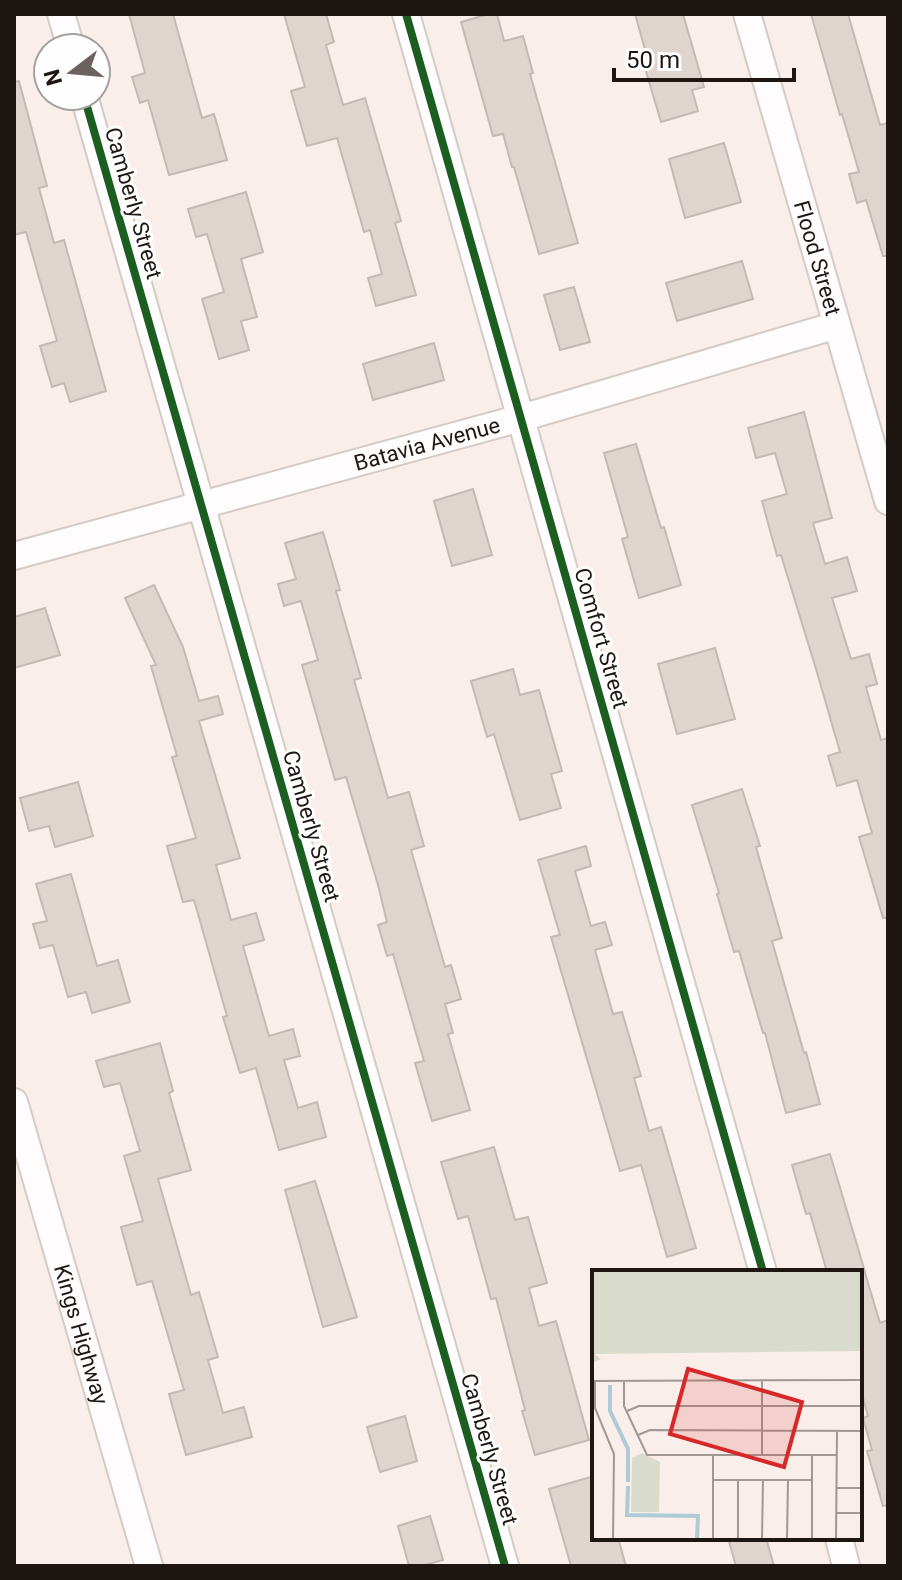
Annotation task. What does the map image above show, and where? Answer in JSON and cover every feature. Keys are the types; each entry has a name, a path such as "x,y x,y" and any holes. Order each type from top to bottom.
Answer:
{"street":[{"name":"Comfort Street","path":"406,14 762,1270"},
{"name":"Flood Street","path":"747,14 888,501"},
{"name":"Camberly Street","path":"89,112 505,1566"},
{"name":"Batavia Avenue","path":"14,556 521,418 837,325"},
{"name":"Kings Highway","path":"14,1102 149,1566"},
{"path":"840,1540 846,1566"}],"building":[{"path":"129,14 173,14 202,118 214,114 227,160 169,175 148,100 140,103 132,77 145,73"},
{"path":"284,14 326,14 334,42 326,45 343,105 365,98 401,221 395,223 416,295 376,306 368,278 382,274 370,230 364,232 337,138 307,146 291,91 305,87"},
{"path":"497,14 504,41 523,36 533,73 530,74 578,243 539,254 503,134 493,136 461,22"},
{"path":"635,14 683,14 704,87 692,90 698,111 661,122 645,68 650,67"},
{"path":"811,14 848,14 880,125 888,123 888,256 883,256 866,200 857,203 849,174 859,172"},
{"path":"19,81 47,186 39,188 54,243 64,240 106,391 70,402 64,383 52,387 40,346 57,341 26,232 14,235 14,82"},
{"path":"724,143 741,202 685,218 669,159"},
{"path":"246,192 263,252 241,259 257,317 241,321 249,350 219,359 202,299 224,292 207,234 196,237 188,209"},
{"path":"742,261 753,299 677,321 666,283"},
{"path":"574,287 590,342 560,350 544,295"},
{"path":"434,343 444,380 373,400 363,364"},
{"path":"804,412 832,518 813,523 825,564 847,557 857,591 832,598 851,659 869,654 877,684 866,687 881,740 888,738 888,918 883,918 859,837 872,833 857,780 837,786 828,756 840,752 762,501 787,494 775,453 756,458 748,428"},
{"path":"636,444 681,585 639,598 622,539 628,537 604,453"},
{"path":"473,489 492,555 452,566 434,501"},
{"path":"323,532 361,678 354,680 388,798 409,792 424,846 411,850 445,967 451,965 461,999 445,1004 453,1033 448,1034 470,1110 432,1121 415,1063 424,1061 393,954 387,956 378,925 387,922 378,885 346,777 335,780 302,665 318,660 301,601 284,606 278,584 296,579 285,543"},
{"path":"154,585 183,647 199,701 218,696 223,714 199,721 240,858 216,865 231,920 256,913 264,940 243,946 269,1036 293,1029 300,1056 284,1060 298,1108 317,1102 326,1137 279,1150 256,1068 240,1073 194,900 183,902 167,846 196,838 172,757 177,756 151,666 156,665 125,598"},
{"path":"45,608 60,655 14,668 14,617"},
{"path":"715,648 735,719 677,734 658,664"},
{"path":"513,669 520,695 539,690 562,771 551,774 561,808 520,820 494,734 487,737 471,681"},
{"path":"78,782 93,836 55,847 49,826 29,831 20,798"},
{"path":"742,789 760,846 756,847 782,938 772,941 820,1104 786,1113 765,1033 739,951 734,952 692,805"},
{"path":"586,846 591,866 575,871 591,926 605,922 612,945 595,950 613,1014 622,1012 641,1076 634,1078 649,1131 661,1127 696,1248 667,1257 641,1165 620,1171 551,937 560,935 538,860"},
{"path":"71,874 97,966 118,960 130,1002 92,1013 86,992 68,997 53,945 40,948 33,924 47,921 36,884"},
{"path":"160,1043 173,1091 169,1093 191,1170 158,1179 191,1295 199,1292 218,1357 208,1360 223,1413 244,1407 252,1437 186,1455 169,1394 184,1390 152,1281 137,1285 121,1227 143,1221 124,1156 140,1151 120,1083 104,1087 96,1061"},
{"path":"494,1147 515,1220 528,1217 547,1283 529,1288 539,1326 556,1321 589,1440 535,1455 496,1298 491,1299 468,1216 458,1219 441,1162"},
{"path":"830,1154 865,1272 826,1270 792,1165"},
{"path":"315,1181 357,1317 323,1327 285,1190"},
{"path":"865,1273 880,1323 888,1320 888,1505 883,1506 867,1451 872,1450 863,1418 868,1416 862,1394 862,1274"},
{"path":"405,1416 417,1461 380,1472 367,1427"},
{"path":"592,1477 592,1540 619,1540 626,1566 571,1566 549,1489"},
{"path":"430,1516 443,1560 409,1566 398,1526"},
{"path":"729,1540 767,1540 774,1566 736,1566"}],"cycle path":[{"path":"406,14 762,1270"},
{"path":"89,112 505,1566"}]}
